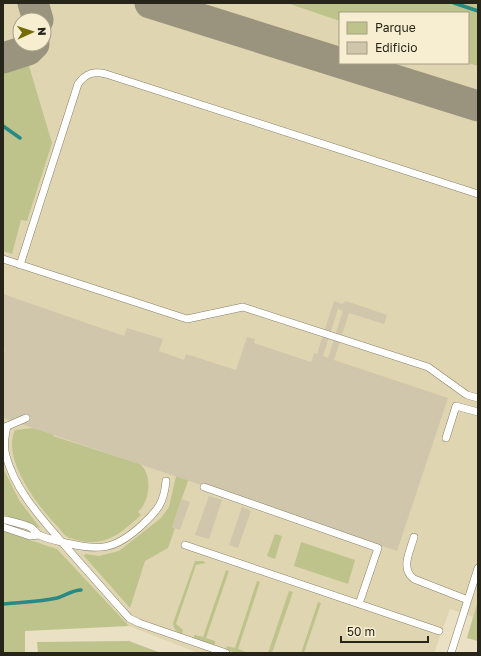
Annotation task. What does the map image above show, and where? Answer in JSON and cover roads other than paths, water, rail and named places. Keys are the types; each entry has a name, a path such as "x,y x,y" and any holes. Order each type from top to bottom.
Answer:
{"lane":[{"path":"20,265 78,84 83,77 90,73 98,72 106,74 478,194"},
{"path":"3,259 187,320 243,307 428,367 467,394 478,398"},
{"path":"446,438 456,406 478,412"},
{"path":"26,418 5,427 4,443 6,458 17,482 33,508 129,618 139,623 226,653"},
{"path":"3,527 30,536 39,535 84,547 95,548 112,545 120,542 137,530 156,512 161,504 165,492 166,481"},
{"path":"204,487 378,548 359,604"},
{"path":"3,520 32,528 39,535"},
{"path":"414,537 406,565 410,575 414,579 468,600"},
{"path":"185,545 438,631"},
{"path":"451,653 478,568"}],"waterway":[{"path":"454,3 478,11"},
{"path":"3,126 20,138"},
{"path":"3,604 50,599 81,590"}]}
